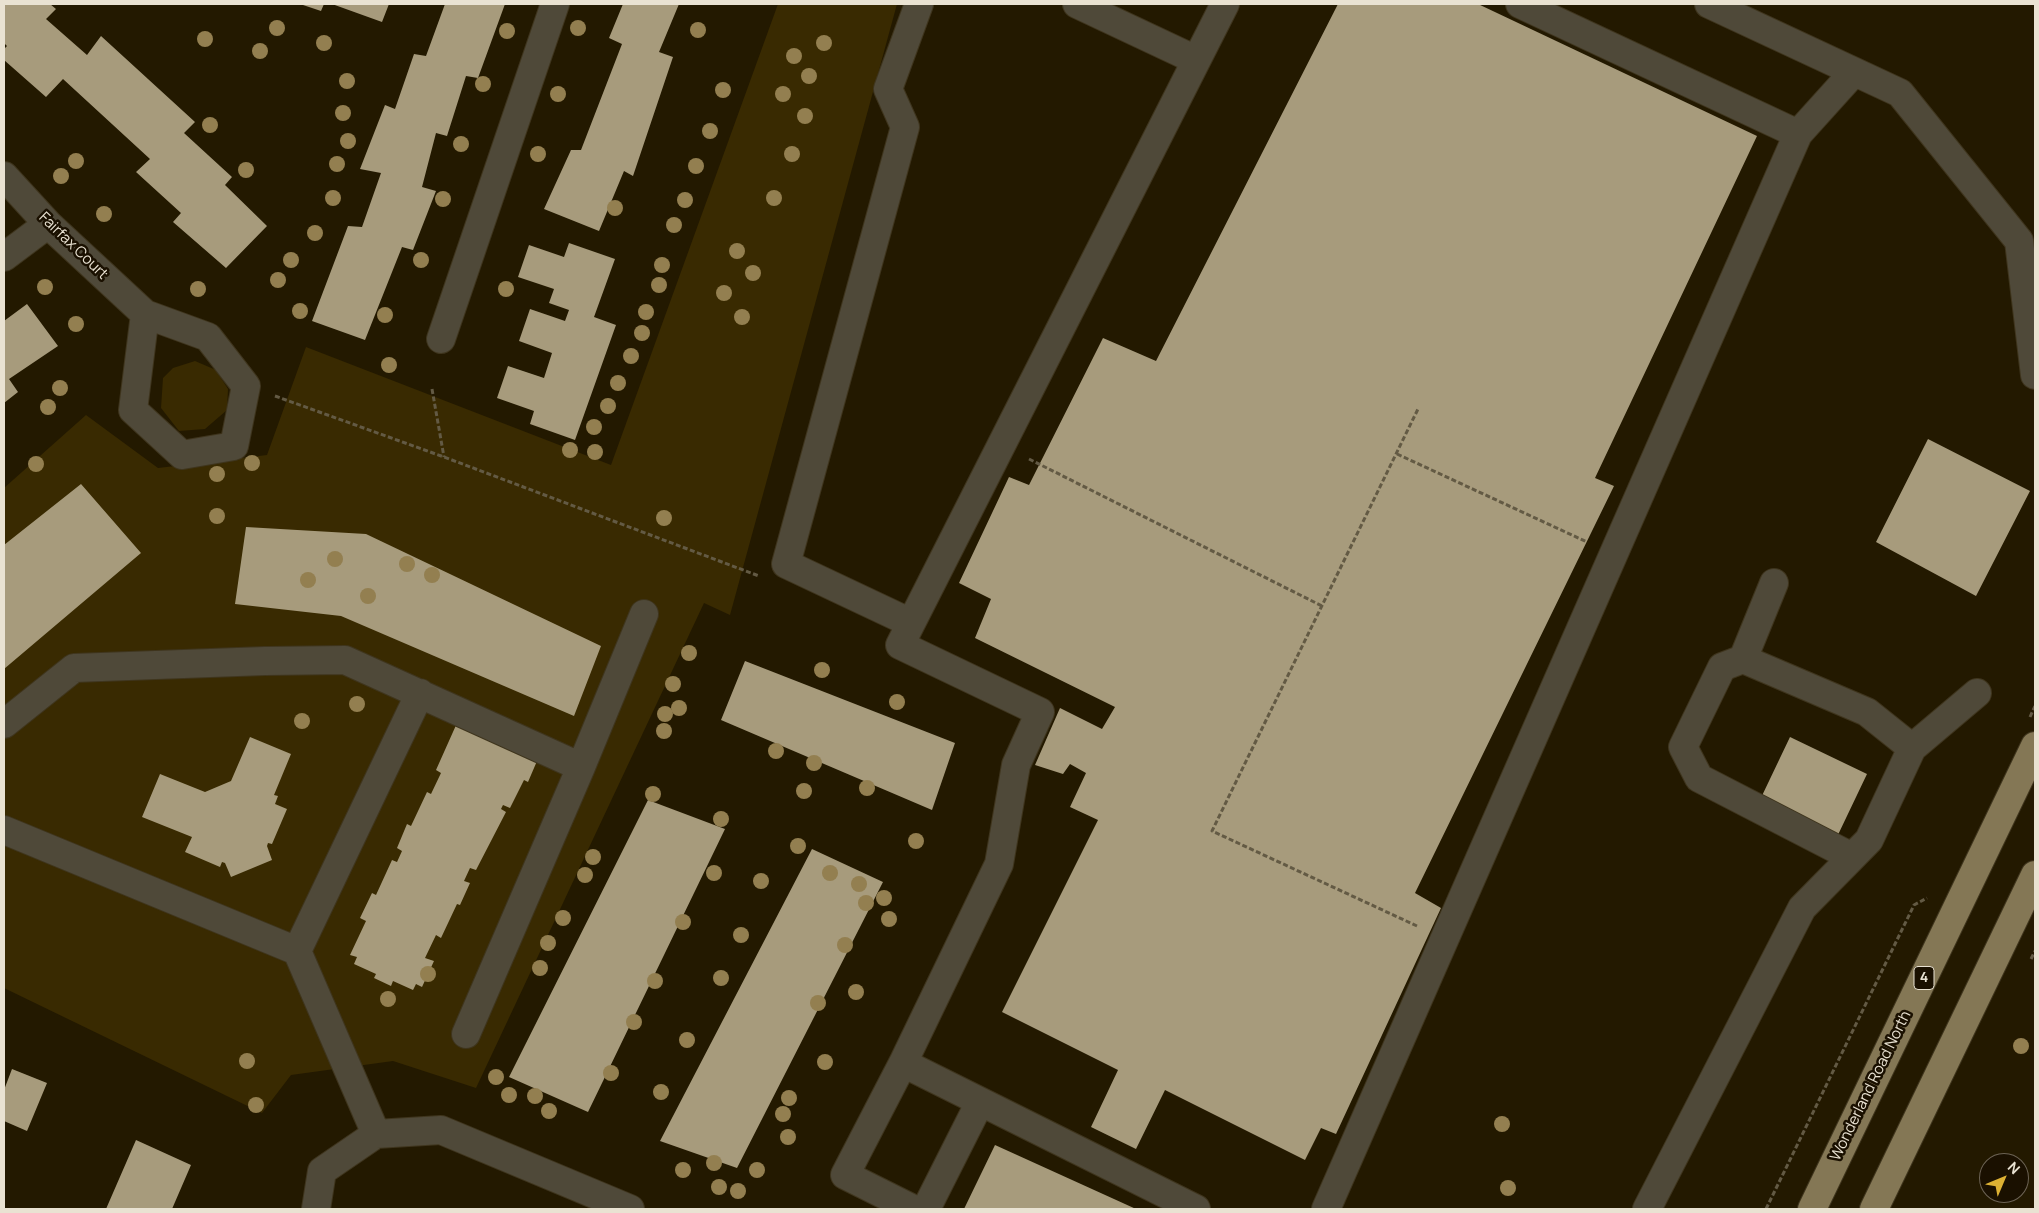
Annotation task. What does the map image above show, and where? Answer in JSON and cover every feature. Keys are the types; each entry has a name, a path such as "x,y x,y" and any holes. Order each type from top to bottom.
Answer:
{"main road":[{"name":"Wonderland Road North","path":"1812,1209 2035,746"},
{"path":"1874,1209 2035,875"}],"street":[{"path":"441,339 555,4"},
{"path":"911,624 786,564 905,127 888,89 919,4"},
{"path":"1077,4 1196,60"},
{"path":"913,1209 846,1176 999,864 1016,765 1040,712 900,645 1225,4"},
{"path":"1520,4 1798,134"},
{"path":"1709,4 1900,93 2018,241 2035,375"},
{"path":"1326,1209 1798,134 1854,72"},
{"name":"Fairfax Court","path":"4,176 48,224 145,314 208,337 246,386"},
{"path":"4,257 48,224"},
{"path":"145,314 132,410 182,454 234,446 246,386"},
{"path":"1774,583 1733,663 1683,747 1700,778 1852,857"},
{"path":"466,1034 581,767 644,614"},
{"path":"4,724 74,668 345,660 581,767"},
{"path":"1733,663 1866,712 1912,748"},
{"path":"297,951 420,693"},
{"path":"1647,1209 1802,908 1869,840 1912,748 1977,693"},
{"path":"4,830 297,951 376,1134"},
{"path":"903,1063 1196,1209"},
{"path":"926,1209 980,1102"},
{"path":"316,1209 322,1171 376,1134 441,1130 630,1209"}],"path":[{"path":"246,386 444,457 761,576"},
{"path":"432,389 444,457"},
{"path":"1418,410 1212,831 1444,940"},
{"path":"1002,444 1039,465 1322,606"},
{"path":"1397,454 1586,542 1613,557"},
{"path":"1766,1209 1914,905 1930,896"}],"shaded area":[{"path":"778,4 897,4 730,615 704,603 476,1088 393,1061 291,1075 262,1113 4,988 4,488 86,415 158,468 267,455 306,347 611,465"},
{"path":"195,361 216,370 228,389 227,410 205,429 179,431 161,408 163,378 173,368"}],"building":[{"path":"4,4 50,4 56,9 46,19 87,55 101,36 195,122 184,133 232,177 225,185 267,226 226,268 173,222 181,213 136,172 150,159 63,79 46,97 4,60 4,49 7,46 4,43"},
{"path":"300,4 324,4 321,11"},
{"path":"332,4 389,4 382,22"},
{"path":"445,4 505,4 478,78 466,76 447,136 436,133 422,187 436,191 413,250 402,247 365,340 312,321 348,226 362,227 381,173 360,169 385,105 395,109 414,54 426,56"},
{"path":"623,4 679,4 659,52 673,57 633,176 624,171 599,231 544,209 571,150 581,150 622,44 609,38"},
{"path":"1338,4 1478,4 1757,136 1595,478 1614,486 1415,893 1441,908 1336,1134 1321,1128 1305,1160 1165,1090 1136,1149 1091,1127 1118,1070 1002,1012 1098,820 1070,807 1086,773 1070,764 1063,774 1035,765 1060,708 1102,729 1115,707 975,638 991,599 959,583 1009,477 1029,485 1103,338 1156,361"},
{"path":"569,243 615,259 594,317 616,325 575,440 530,424 534,411 497,398 508,366 544,378 552,353 519,341 530,309 565,321 569,310 549,303 554,289 518,277 529,245 564,257"},
{"path":"27,304 58,346 9,379 18,392 4,403 4,321"},
{"path":"1928,439 2030,491 1976,596 1876,542"},
{"path":"81,484 141,553 4,669 4,545"},
{"path":"246,527 366,534 601,646 574,716 341,616 235,604"},
{"path":"745,661 955,743 932,810 721,720"},
{"path":"457,723 537,761 528,782 524,780 510,808 503,805 501,809 506,812 476,870 470,868 464,881 470,883 460,905 457,904 441,938 436,935 425,958 434,961 422,987 416,984 413,990 393,981 391,986 374,978 376,974 354,964 357,957 350,955 366,921 360,918 372,893 376,895 392,860 397,862 402,851 397,848 407,824 411,826 427,792 431,794 441,773 436,770"},
{"path":"250,737 291,754 274,795 278,796 275,804 287,809 272,844 268,843 267,846 272,860 231,877 225,863 222,862 220,867 185,852 192,837 142,817 160,774 205,792 231,781"},
{"path":"1790,737 1867,774 1836,839 1759,802"},
{"path":"648,800 725,829 588,1112 509,1077"},
{"path":"812,849 883,882 737,1168 660,1141"},
{"path":"12,1069 47,1083 27,1131 4,1121 4,1090"},
{"path":"136,1140 191,1165 172,1209 106,1209"},
{"path":"995,1145 1136,1209 964,1209"}]}
